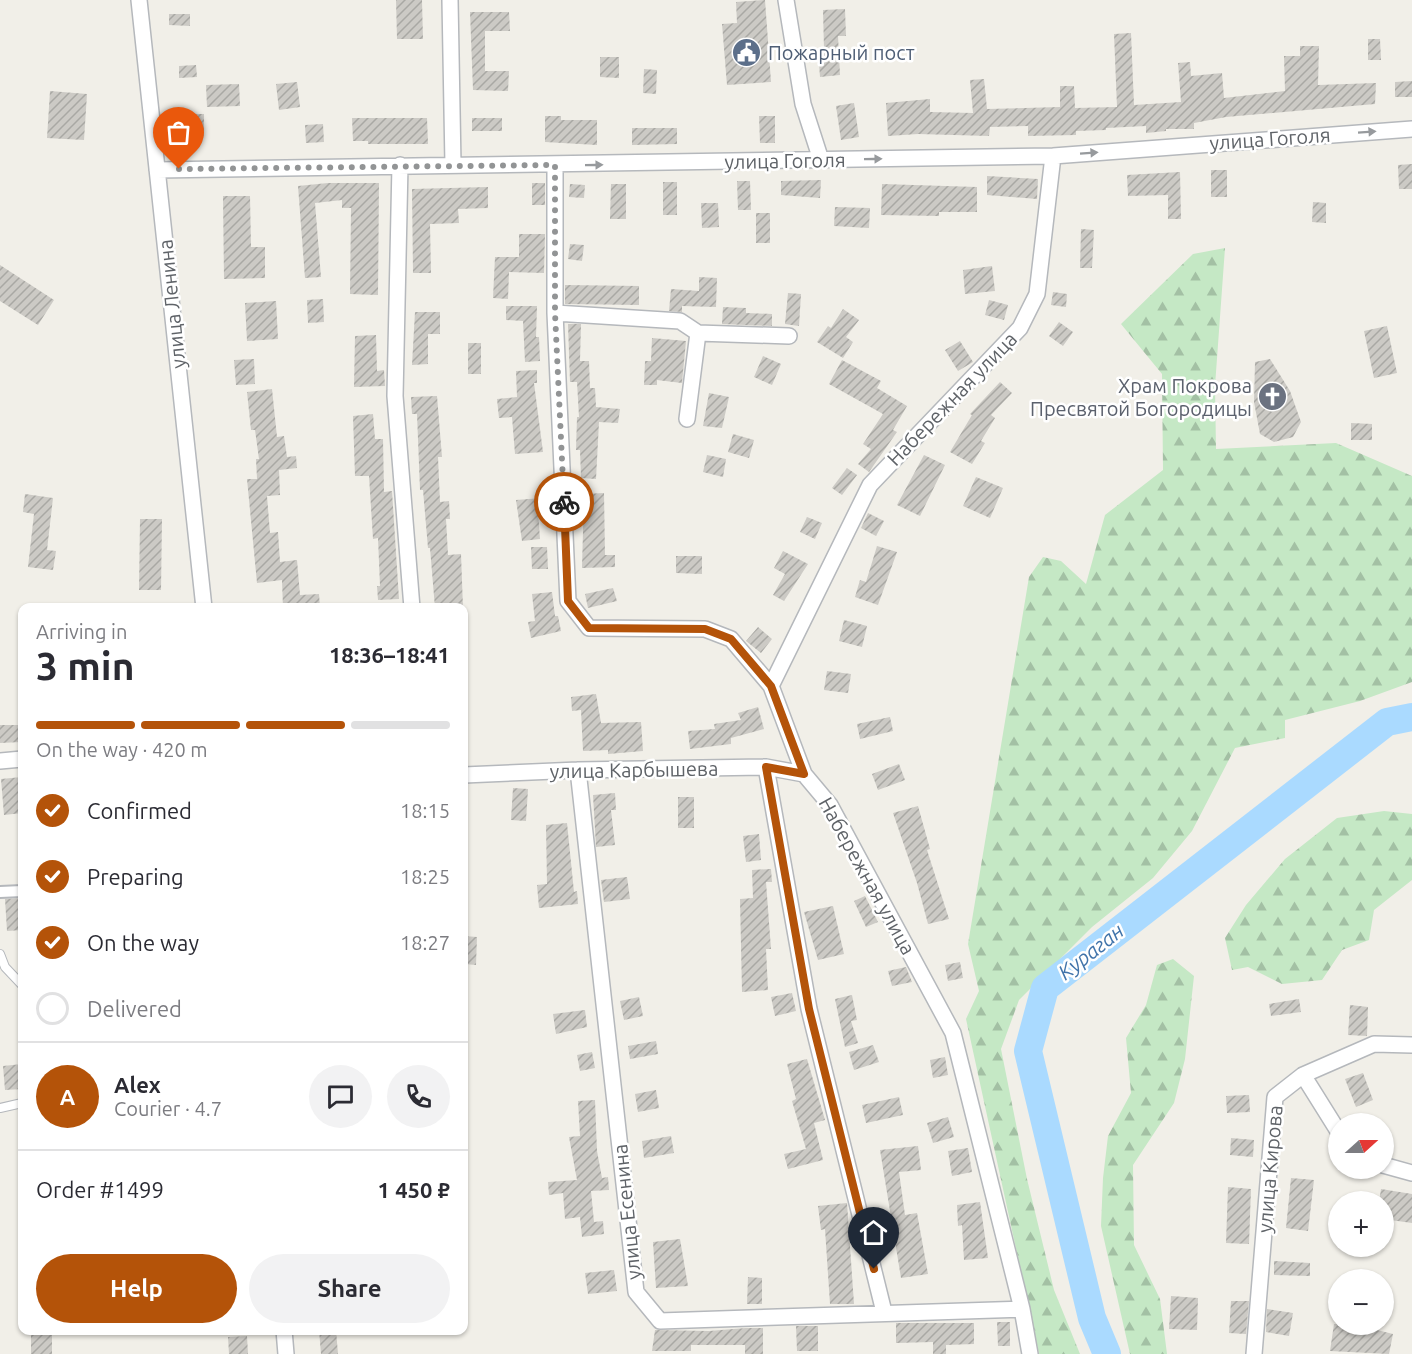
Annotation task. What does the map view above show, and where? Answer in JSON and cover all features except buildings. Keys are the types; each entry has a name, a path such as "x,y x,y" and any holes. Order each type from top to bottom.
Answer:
{"street":[{"name":"улица Ленина","path":"139,0 203,603"},
{"path":"450,0 453,165"},
{"path":"786,0 803,105 821,160"},
{"name":"улица Гоголя","path":"157,170 1053,156 1412,129"},
{"name":"Набережная улица","path":"1030,1354 1022,1309 953,1033 830,805 804,774 771,686 870,485 997,355 1020,328 1037,294 1053,156"},
{"path":"400,165 395,396 412,603"},
{"path":"555,165 555,313 568,601 589,628 705,629 731,639 771,686"},
{"path":"555,313 680,321 698,333 789,336"},
{"path":"687,419 698,333"},
{"path":"0,761 18,759"},
{"path":"766,767 809,1009 884,1312"},
{"name":"улица Карбышева","path":"468,775 578,770 766,767 804,774"},
{"name":"улица Есенина","path":"578,770 636,1293 660,1321 1022,1309"},
{"path":"0,892 18,891"},
{"name":"улица Кирова","path":"1254,1354 1275,1097 1303,1075 1374,1044 1412,1045"},
{"path":"1303,1075 1328,1115"},
{"path":"1394,1168 1412,1173"},
{"path":"284,1335 286,1354"}],"lane":[{"path":"0,954 5,967 18,981"},
{"path":"0,1108 18,1104"}],"green space":[{"path":"1225,248 1215,386 1216,449 1336,443 1412,476 1412,682 1360,701 1285,720 1285,738 1235,748 1192,831 1153,878 1092,927 1019,1000 1001,1049 1027,1179 1054,1290 1080,1354 1039,1354 966,1019 979,991 968,944 1029,577 1043,557 1061,561 1086,584 1105,515 1163,470 1162,374 1121,324 1193,254"},
{"path":"1384,811 1412,814 1412,880 1374,910 1369,940 1342,950 1322,980 1282,984 1248,967 1232,970 1225,938 1246,905 1285,859 1337,818"},
{"path":"1173,959 1194,976 1185,1059 1174,1103 1133,1165 1134,1245 1160,1299 1167,1354 1130,1354 1101,1226 1103,1178 1108,1136 1131,1093 1126,1038 1146,1005 1157,965"}],"waterway":[{"name":"Кураган","path":"1107,1354 1092,1318 1028,1051 1045,988 1387,722 1412,717"}],"way so far":[{"path":"179,169 555,165 555,313 564,502"}],"place":[{"name":"Пожарный пост","path":"747,53"},
{"name":"Храм Покрова Пресвятой Богородицы","path":"1273,397"}],"route":[{"path":"564,502 568,601 589,628 705,629 731,639 771,686 804,774 766,767 809,1009 874,1269"}]}
